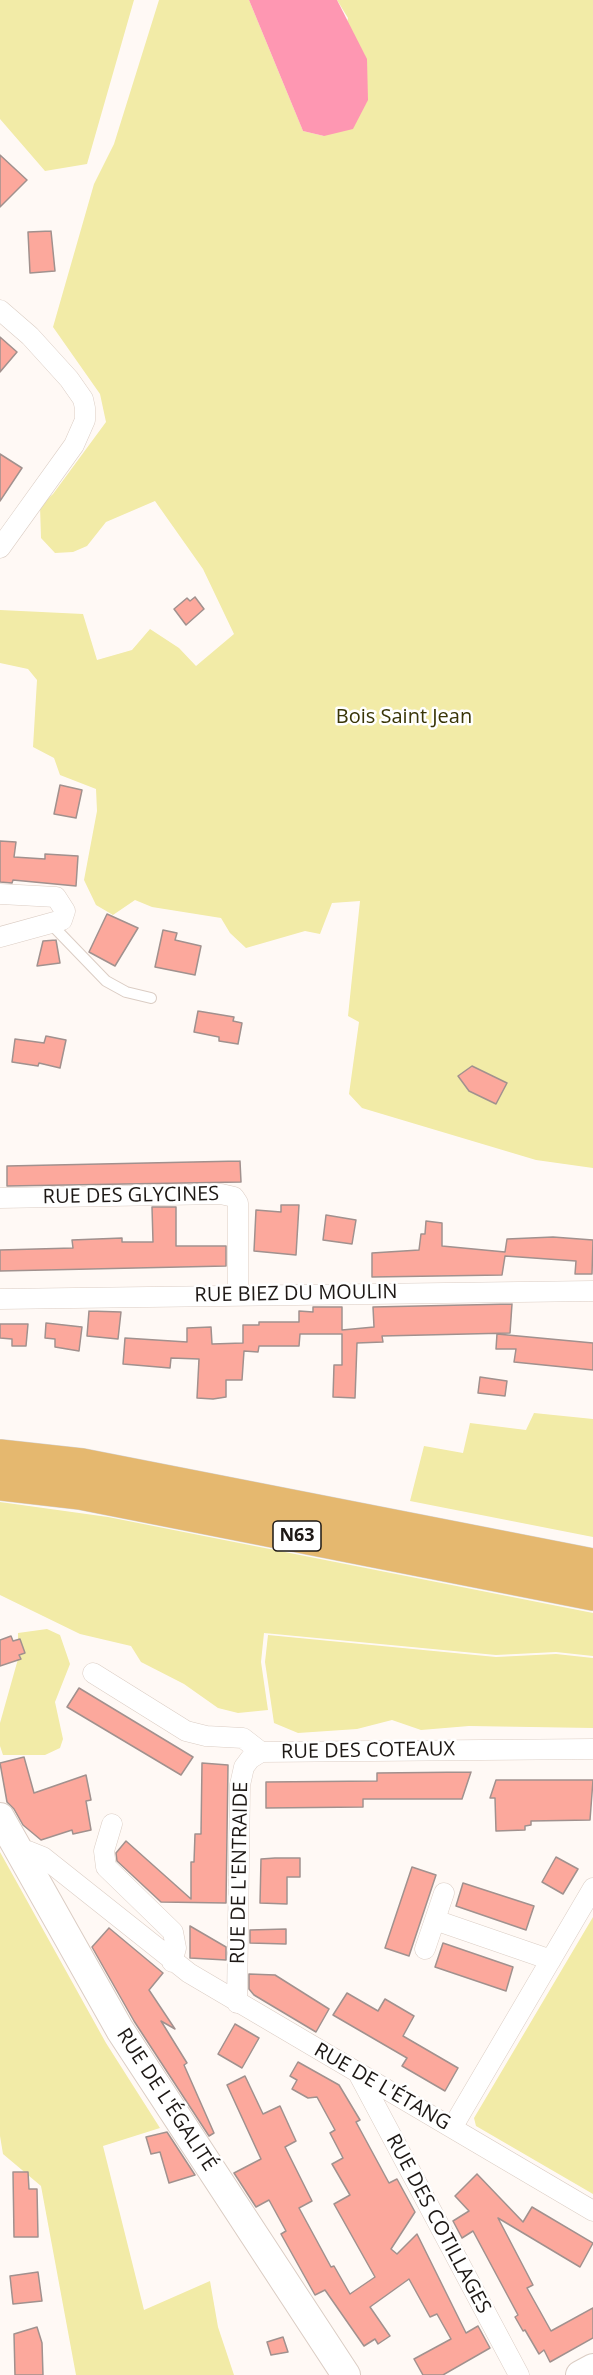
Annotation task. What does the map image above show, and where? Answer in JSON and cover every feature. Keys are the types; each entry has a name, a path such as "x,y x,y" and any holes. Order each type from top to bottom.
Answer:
{"highway":[{"name":"N63","path":"0,1456 82,1465 593,1565"},
{"name":"N63","path":"0,1484 80,1493 593,1594"}],"street":[{"path":"0,310 30,336 75,386 83,399 85,420 74,445 0,548"},
{"path":"0,894 56,897 65,911 62,920 0,937"},
{"name":"RUE DES GLYCINES","path":"0,1198 221,1194 234,1197 238,1203 238,1294"},
{"name":"RUE BIEZ DU MOULIN","path":"0,1299 593,1291"},
{"name":"RUE DES COTEAUX","path":"93,1673 186,1731 201,1735 243,1738 261,1752 593,1749"},
{"name":"RUE DE L'ENTRAIDE","path":"237,2002 240,1785 244,1767 250,1759 261,1752"},
{"name":"RUE DE L'ÉGALITÉ","path":"0,1817 120,2031 346,2375"},
{"path":"112,1824 104,1851 106,1867 173,1932 176,1948 172,1962"},
{"name":"RUE DE L'ÉTANG","path":"22,1854 28,1851 43,1857 172,1962 593,2211"},
{"path":"452,2128 593,1888"},
{"path":"425,1949 444,1893"},
{"path":"435,1920 551,1960"},
{"name":"RUE DES COTILLAGES","path":"358,2073 519,2375"},
{"path":"580,2375 593,2368"}],"lane":[{"path":"51,924 73,950 110,984 126,992 151,998"}],"green space":[{"path":"0,0 134,0 87,164 45,171 0,119"},
{"name":"Bois Saint Jean","path":"159,0 249,0 303,131 324,136 348,18 337,0 593,0 593,1168 536,1160 362,1108 349,1094 359,1022 348,1016 360,901 332,903 320,934 305,931 246,948 230,933 221,918 152,907 135,900 113,915 96,905 84,880 97,811 96,789 60,775 54,758 33,747 37,680 28,669 0,663 0,610 83,614 97,660 132,650 150,629 179,648 196,666 234,634 203,569 155,501 106,522 87,546 73,552 55,553 41,538 40,506 53,494 106,422 100,394 53,327 94,184 114,144"},
{"path":"534,1413 593,1419 593,1537 410,1501 424,1446 463,1453 470,1423 526,1430"},
{"path":"0,1502 108,1517 593,1613 593,1656 556,1652 496,1655 264,1633 261,1662 268,1710 238,1713 218,1708 184,1684 141,1662 131,1646 80,1634 0,1595"},
{"path":"47,1629 60,1635 70,1664 55,1702 63,1739 60,1748 45,1755 3,1755 0,1746 0,1723 18,1659 18,1633"},
{"path":"268,1635 496,1657 556,1654 593,1658 593,1728 469,1726 421,1730 392,1720 357,1729 298,1733 274,1723 265,1662"},
{"path":"0,1852 106,2043 160,2128 103,2146 144,2310 210,2281 218,2327 234,2375 76,2375 41,2186 3,2154 0,2136"},
{"path":"593,1917 593,2194 476,2126 474,2118"}],"shaded area":[{"path":"249,0 337,0 367,59 368,100 353,129 324,136 303,131"}],"building":[{"path":"0,155 27,180 0,207"},
{"path":"51,231 55,271 30,273 28,232"},
{"path":"0,337 17,352 0,372"},
{"path":"0,454 22,468 0,501"},
{"path":"195,597 204,609 186,625 174,609 187,598 190,601"},
{"path":"60,785 82,790 76,818 54,814"},
{"path":"0,841 16,842 14,857 45,859 45,854 78,856 76,886 13,880 12,883 0,882"},
{"path":"107,914 138,928 115,966 89,952"},
{"path":"163,930 177,933 175,940 201,946 195,975 155,967"},
{"path":"56,940 60,963 37,966 43,941"},
{"path":"198,1011 234,1017 233,1021 242,1023 238,1044 219,1041 219,1037 194,1032"},
{"path":"46,1036 66,1040 60,1068 39,1063 38,1066 12,1062 15,1039 44,1043"},
{"path":"472,1066 507,1083 496,1104 469,1091 458,1076"},
{"path":"240,1161 241,1182 7,1186 7,1166"},
{"path":"281,1205 299,1205 296,1255 254,1251 256,1210 281,1212"},
{"path":"152,1207 176,1207 176,1246 226,1246 226,1266 0,1271 0,1250 73,1248 72,1240 122,1238 122,1242 153,1242"},
{"path":"326,1215 356,1220 352,1244 323,1240"},
{"path":"426,1221 442,1223 442,1246 505,1252 507,1239 553,1237 593,1240 592,1274 575,1274 576,1261 505,1256 502,1275 372,1277 372,1253 419,1250 421,1234 425,1234"},
{"path":"512,1304 510,1333 382,1336 383,1342 357,1343 355,1398 333,1397 334,1365 342,1365 342,1334 300,1334 299,1346 259,1346 258,1352 244,1351 242,1380 226,1380 226,1397 213,1399 197,1398 199,1359 171,1358 170,1368 123,1364 125,1338 187,1342 187,1328 211,1327 212,1344 243,1343 243,1325 259,1325 259,1322 299,1322 299,1311 313,1312 313,1307 342,1307 342,1330 374,1327 373,1307"},
{"path":"89,1311 121,1312 118,1339 87,1336"},
{"path":"46,1323 82,1327 79,1351 55,1347 55,1339 45,1338"},
{"path":"0,1324 28,1324 26,1346 12,1346 12,1339 0,1338"},
{"path":"497,1334 593,1343 593,1370 514,1362 516,1349 496,1349"},
{"path":"480,1377 507,1381 505,1396 478,1393"},
{"path":"11,1636 13,1641 20,1639 25,1653 19,1655 21,1659 0,1666 0,1640"},
{"path":"79,1688 193,1757 181,1775 67,1707"},
{"path":"24,1757 34,1793 86,1775 91,1800 86,1801 91,1830 73,1834 72,1830 41,1840 23,1825 7,1802 0,1763"},
{"path":"202,1763 228,1765 226,1903 161,1902 117,1861 116,1853 126,1841 191,1899 191,1862 194,1862 195,1834 201,1834"},
{"path":"471,1772 462,1799 363,1799 363,1807 266,1808 266,1782 377,1781 377,1773"},
{"path":"496,1780 593,1780 590,1820 531,1821 531,1825 525,1826 525,1830 496,1831 495,1798 490,1798"},
{"path":"556,1857 578,1869 563,1894 542,1882"},
{"path":"300,1858 300,1877 287,1877 287,1904 260,1903 261,1859"},
{"path":"412,1867 436,1875 409,1956 385,1948"},
{"path":"463,1883 534,1906 526,1930 456,1906"},
{"path":"190,1926 226,1947 226,1960 190,1958"},
{"path":"109,1928 163,1973 149,1990 175,2029 161,2021 187,2063 184,2065 214,2133 209,2136 134,2021 92,1947"},
{"path":"286,1929 286,1944 250,1943 250,1930"},
{"path":"443,1943 513,1967 506,1991 435,1967"},
{"path":"249,1974 275,1975 329,2009 316,2032 254,1995 249,1989"},
{"path":"347,1993 378,2011 385,1999 414,2016 403,2036 458,2068 445,2091 402,2066 407,2058 333,2015"},
{"path":"235,2024 259,2038 242,2068 218,2054"},
{"path":"298,2062 339,2085 360,2120 356,2122 389,2183 397,2179 415,2212 391,2249 397,2254 417,2234 466,2333 478,2326 490,2348 443,2375 423,2375 414,2359 451,2339 437,2314 430,2317 409,2279 370,2307 390,2336 378,2344 375,2339 364,2346 325,2290 315,2295 281,2234 286,2231 269,2200 256,2207 234,2173 261,2159 227,2085 245,2076 263,2114 280,2106 296,2141 285,2147 312,2201 299,2208 331,2267 334,2266 350,2294 375,2277 334,2204 350,2195 332,2164 343,2158 330,2133 335,2130 317,2097 308,2098 292,2089 297,2080 290,2076"},
{"path":"167,2132 195,2175 169,2183 160,2152 151,2154 146,2137"},
{"path":"13,2172 28,2172 29,2189 37,2189 38,2237 14,2237"},
{"path":"477,2174 523,2222 532,2207 593,2243 580,2267 498,2218 533,2285 527,2288 551,2331 593,2308 593,2338 550,2362 544,2350 539,2354 525,2330 523,2331 515,2317 518,2315 473,2231 462,2238 453,2221 469,2211 455,2196"},
{"path":"38,2272 42,2301 13,2304 10,2276"},
{"path":"37,2327 42,2343 43,2375 15,2375 14,2334"},
{"path":"283,2337 288,2352 271,2355 267,2342"}]}
